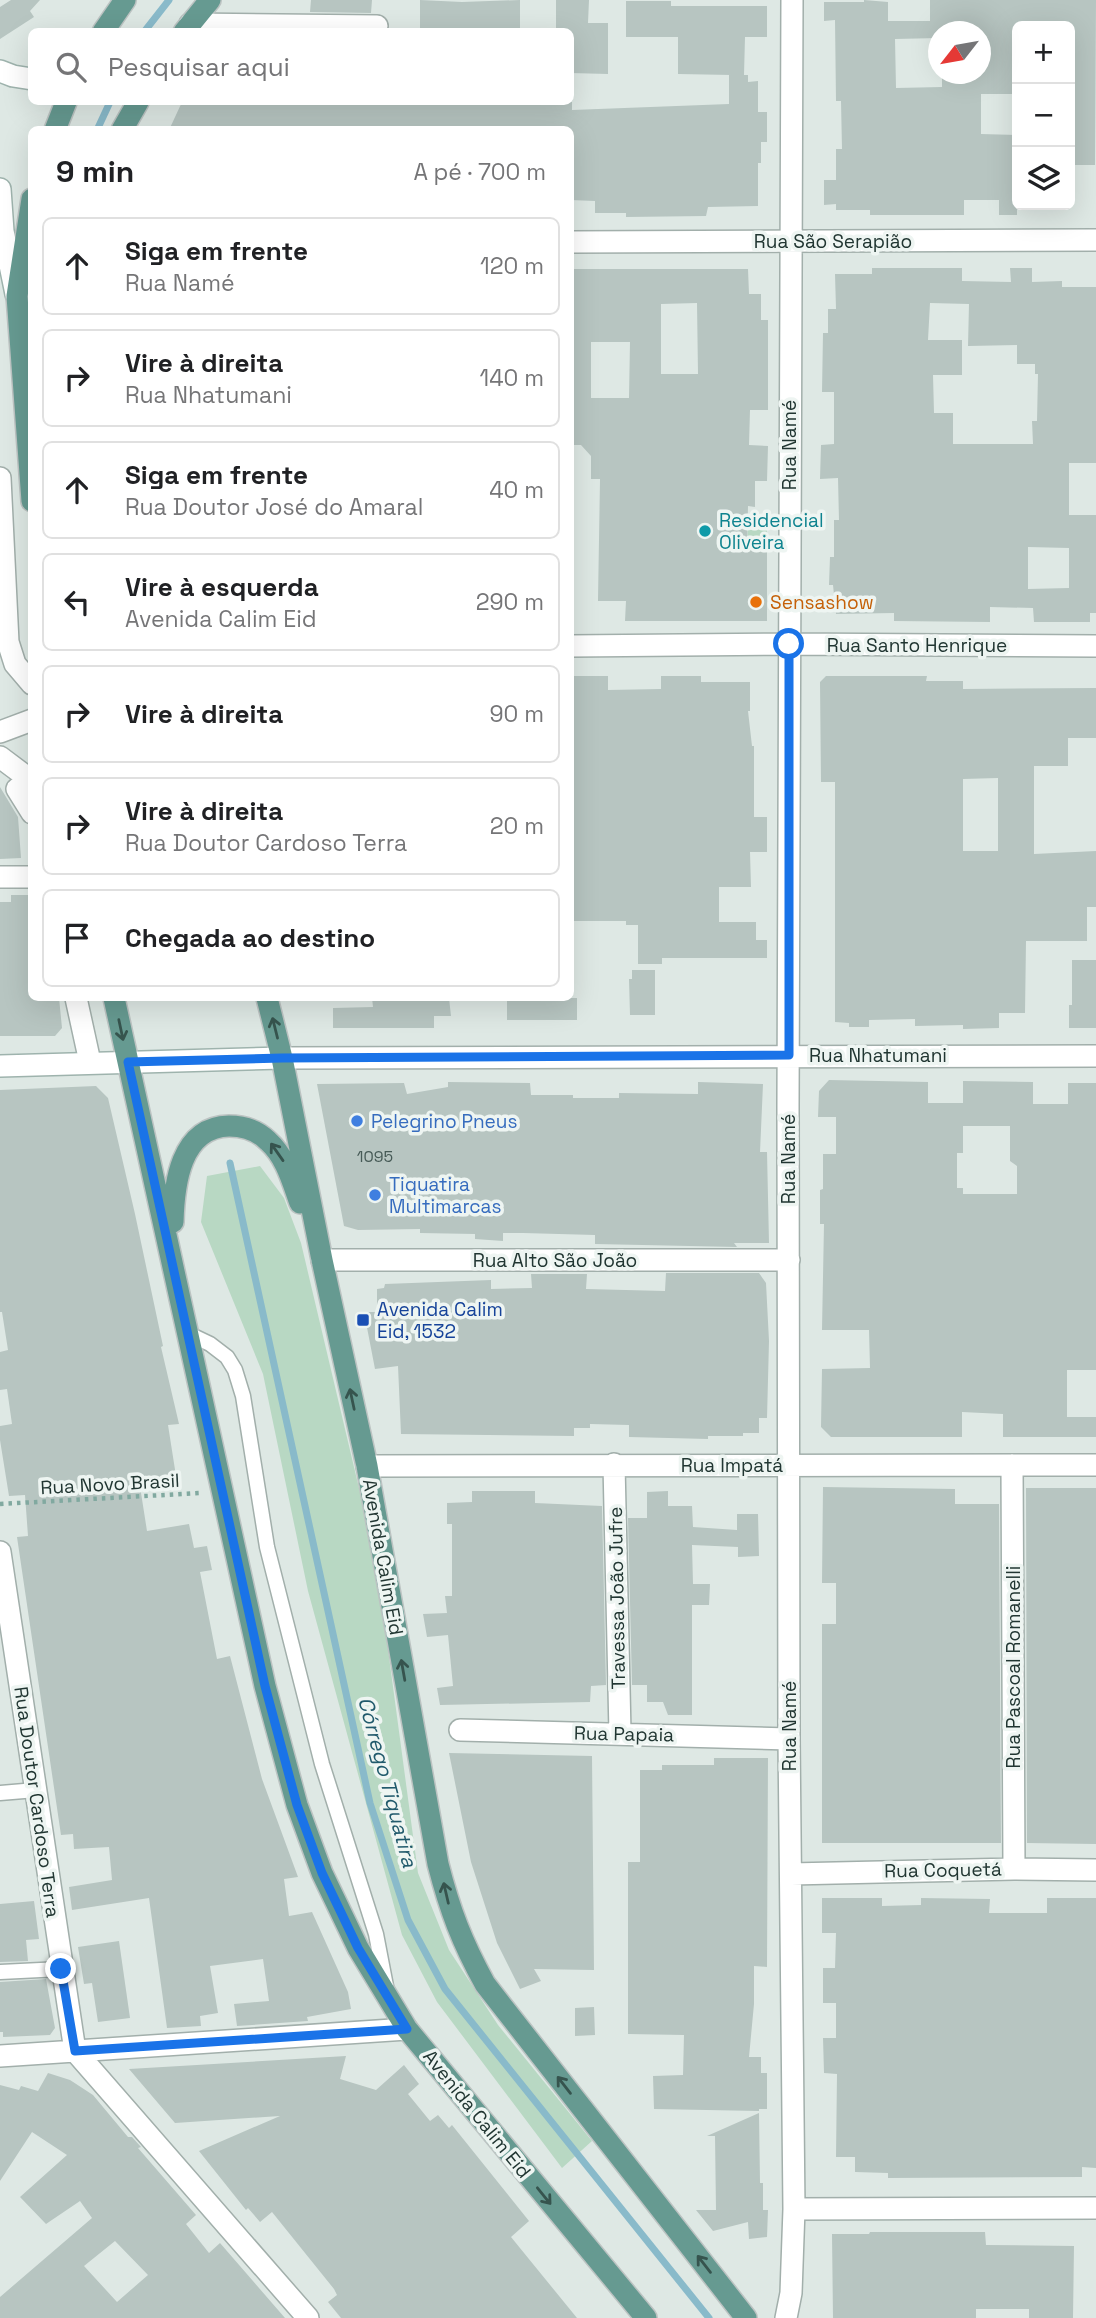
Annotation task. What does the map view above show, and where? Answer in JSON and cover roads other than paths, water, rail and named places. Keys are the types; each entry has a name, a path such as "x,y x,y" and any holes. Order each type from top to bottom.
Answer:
{"main road":[{"path":"106,28 125,0"},
{"path":"187,28 210,0"},
{"path":"57,126 65,105"},
{"path":"124,126 136,105"},
{"path":"28,225 17,296 28,446"},
{"name":"Avenida Calim Eid","path":"115,1001 173,1256 265,1686 297,1805 322,1873 352,1936 407,2029 646,2318"},
{"name":"Avenida Calim Eid","path":"268,1001 367,1466 449,1907 465,1948 485,1984 746,2318"},
{"path":"173,1256 174,1195 181,1163 191,1146 204,1133 230,1126 248,1129 262,1136 282,1158 322,1260"}],"street":[{"name":"Rua Namé","path":"786,2318 791,2293 794,2209 789,1738 792,0"},
{"path":"187,28 377,26"},
{"path":"0,71 28,78"},
{"path":"0,189 4,232 17,296"},
{"name":"Rua São Serapião","path":"574,242 1096,240"},
{"path":"0,478 8,642 15,664 28,679"},
{"name":"Rua Santo Henrique","path":"574,646 1096,646"},
{"path":"0,732 28,722"},
{"path":"0,758 24,785"},
{"path":"0,877 28,877"},
{"path":"77,1001 90,1062"},
{"name":"Rua Nhatumani","path":"0,1066 282,1058 1096,1056"},
{"name":"Rua Alto São João","path":"322,1260 789,1260"},
{"name":"Travessa João Jufre","path":"614,1464 620,1733"},
{"name":"Rua Pascoal Romanelli","path":"1012,1465 1014,1869"},
{"name":"Rua Impatá","path":"367,1466 1096,1465"},
{"name":"Rua Doutor Cardoso Terra","path":"0,1552 75,2051"},
{"name":"Rua Papaia","path":"460,1730 789,1738"},
{"name":"Rua Coquetá","path":"790,1874 1096,1870"},
{"path":"0,2056 407,2029"},
{"path":"75,2051 308,2318"},
{"path":"794,2209 1096,2208"}],"lane":[{"path":"189,1334 211,1344 227,1357 235,1370 243,1396 270,1560 322,1764 376,1934 388,2000"},
{"path":"0,1793 36,1790"},
{"path":"0,1972 61,1969"}],"waterway":[{"name":"Córrego Tiquatira","path":"147,28 169,0"},
{"name":"Córrego Tiquatira","path":"99,126 109,105"},
{"name":"Córrego Tiquatira","path":"230,1163 370,1803 408,1920 445,1989 709,2318"}],"place":[{"name":"Residencial Oliveira","path":"705,531"},
{"name":"Sensashow","path":"756,602"},
{"name":"Pelegrino Pneus","path":"357,1121"},
{"name":"Tiquatira Multimarcas","path":"375,1195"},
{"name":"Avenida Calim Eid, 1532","path":"363,1320"}]}
